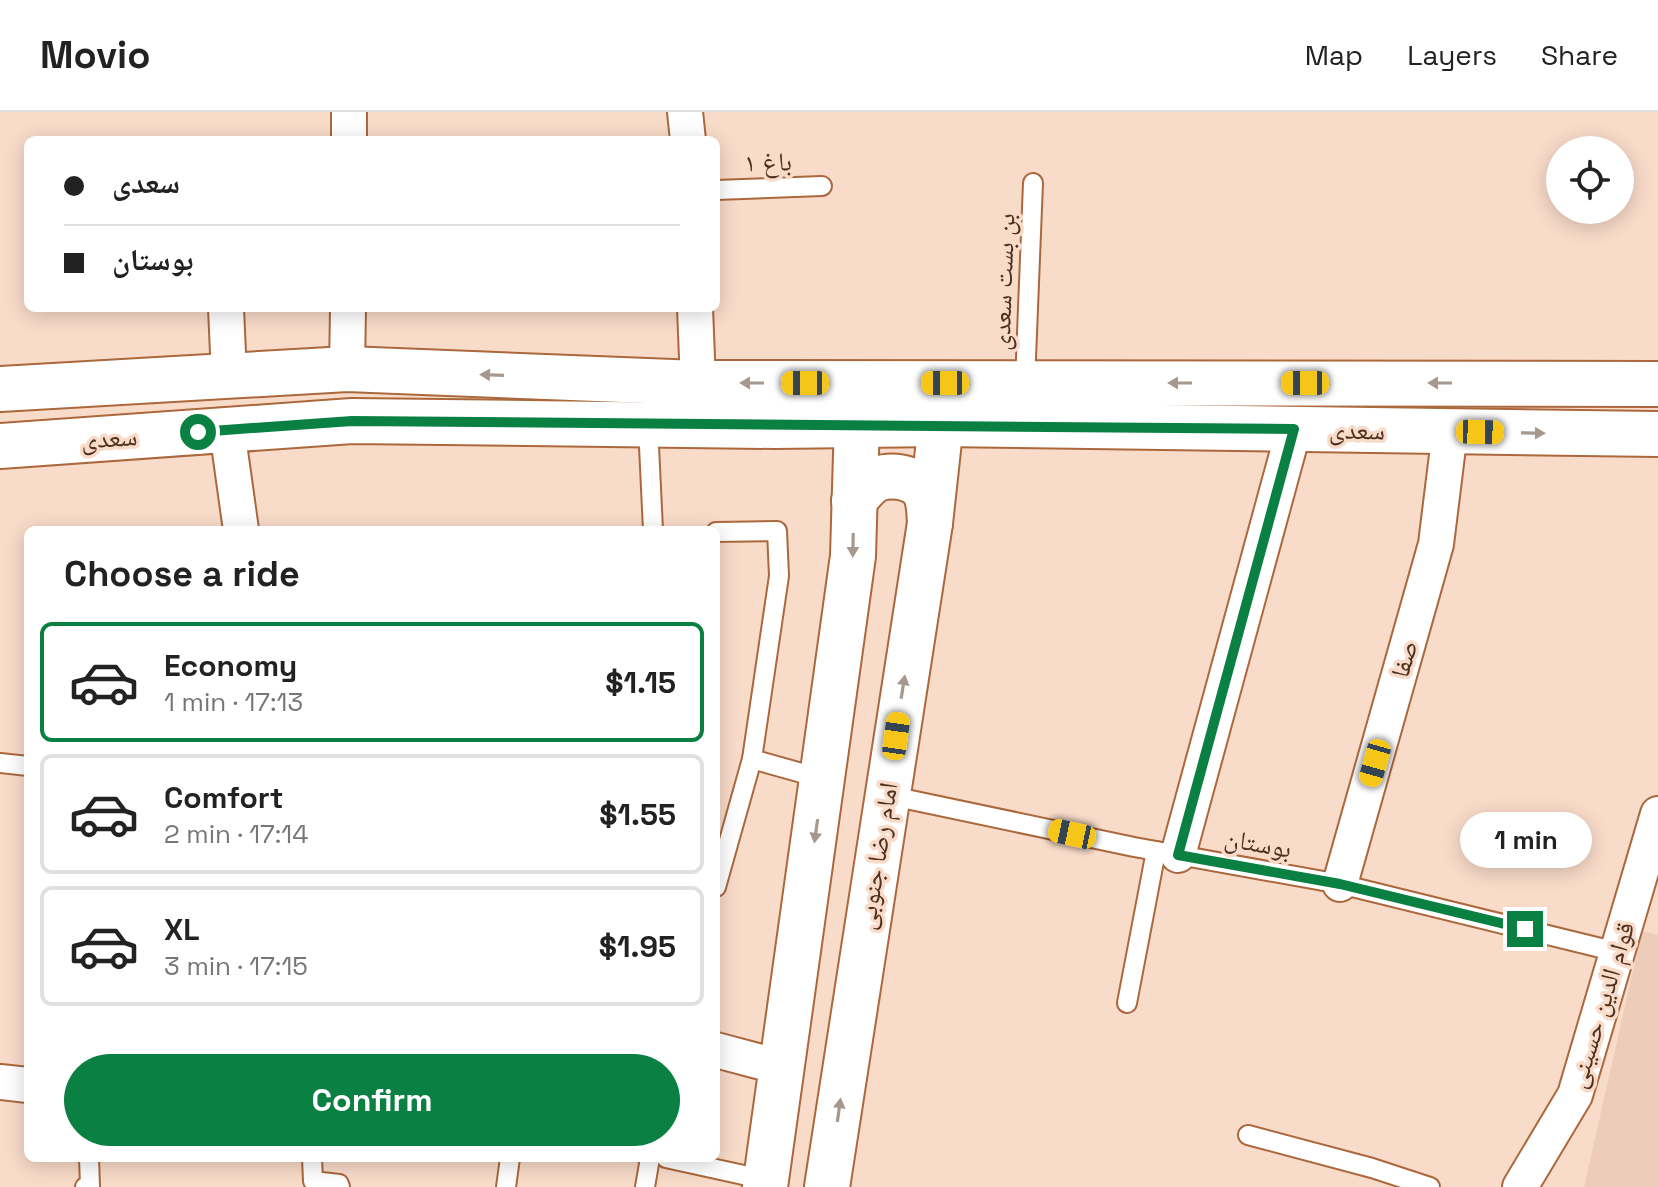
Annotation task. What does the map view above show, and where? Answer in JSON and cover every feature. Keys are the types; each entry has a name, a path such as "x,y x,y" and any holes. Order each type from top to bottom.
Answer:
{"main road":[{"name":"سعدی","path":"0,389 347,369 698,383 858,404 943,404 1294,429 1658,434"},
{"name":"سعدی","path":"943,404 1025,383 1658,384"},
{"name":"سعدی","path":"0,446 352,421 774,426 858,404"},
{"path":"765,1183 853,556 858,404"},
{"name":"امام رضا جنوبی","path":"827,1187 930,523 943,404"},
{"path":"854,501 872,481 901,477 917,483 924,491 929,503 930,523"}],"street":[{"path":"349,112 349,136"},
{"path":"685,112 688,136"},
{"path":"226,312 229,376"},
{"path":"347,369 348,312"},
{"path":"695,312 698,383"},
{"path":"1167,853 1294,429"},
{"path":"227,430 240,526"},
{"name":"صفا","path":"1340,884 1436,544 1450,431"},
{"name":"قوام الدین حسینی","path":"1520,1187 1575,1095 1658,814"},
{"path":"720,1051 780,1067"}],"lane":[{"name":"بن بست سعدی","path":"1025,383 1033,183"},
{"name":"باغ ۱","path":"720,190 822,186"},
{"path":"648,425 653,526"},
{"path":"720,532 777,531 779,576 752,759 720,873"},
{"path":"752,759 823,779"},
{"path":"0,763 24,766"},
{"name":"بوستان","path":"887,795 1167,853 1340,884 1617,952"},
{"path":"1127,1003 1167,853"},
{"path":"1248,1135 1430,1187"},
{"path":"85,1187 90,1186 89,1162"},
{"path":"312,1162 313,1181 339,1184 340,1187"},
{"path":"506,1187 509,1162"},
{"path":"645,1187 649,1162"},
{"path":"682,1162 765,1183"}],"shaded area":[{"path":"1642,931 1658,935 1658,1187 1584,1187"}],"route":[{"path":"198,432 352,421 1294,429 1178,855 1340,884 1525,929"}]}
